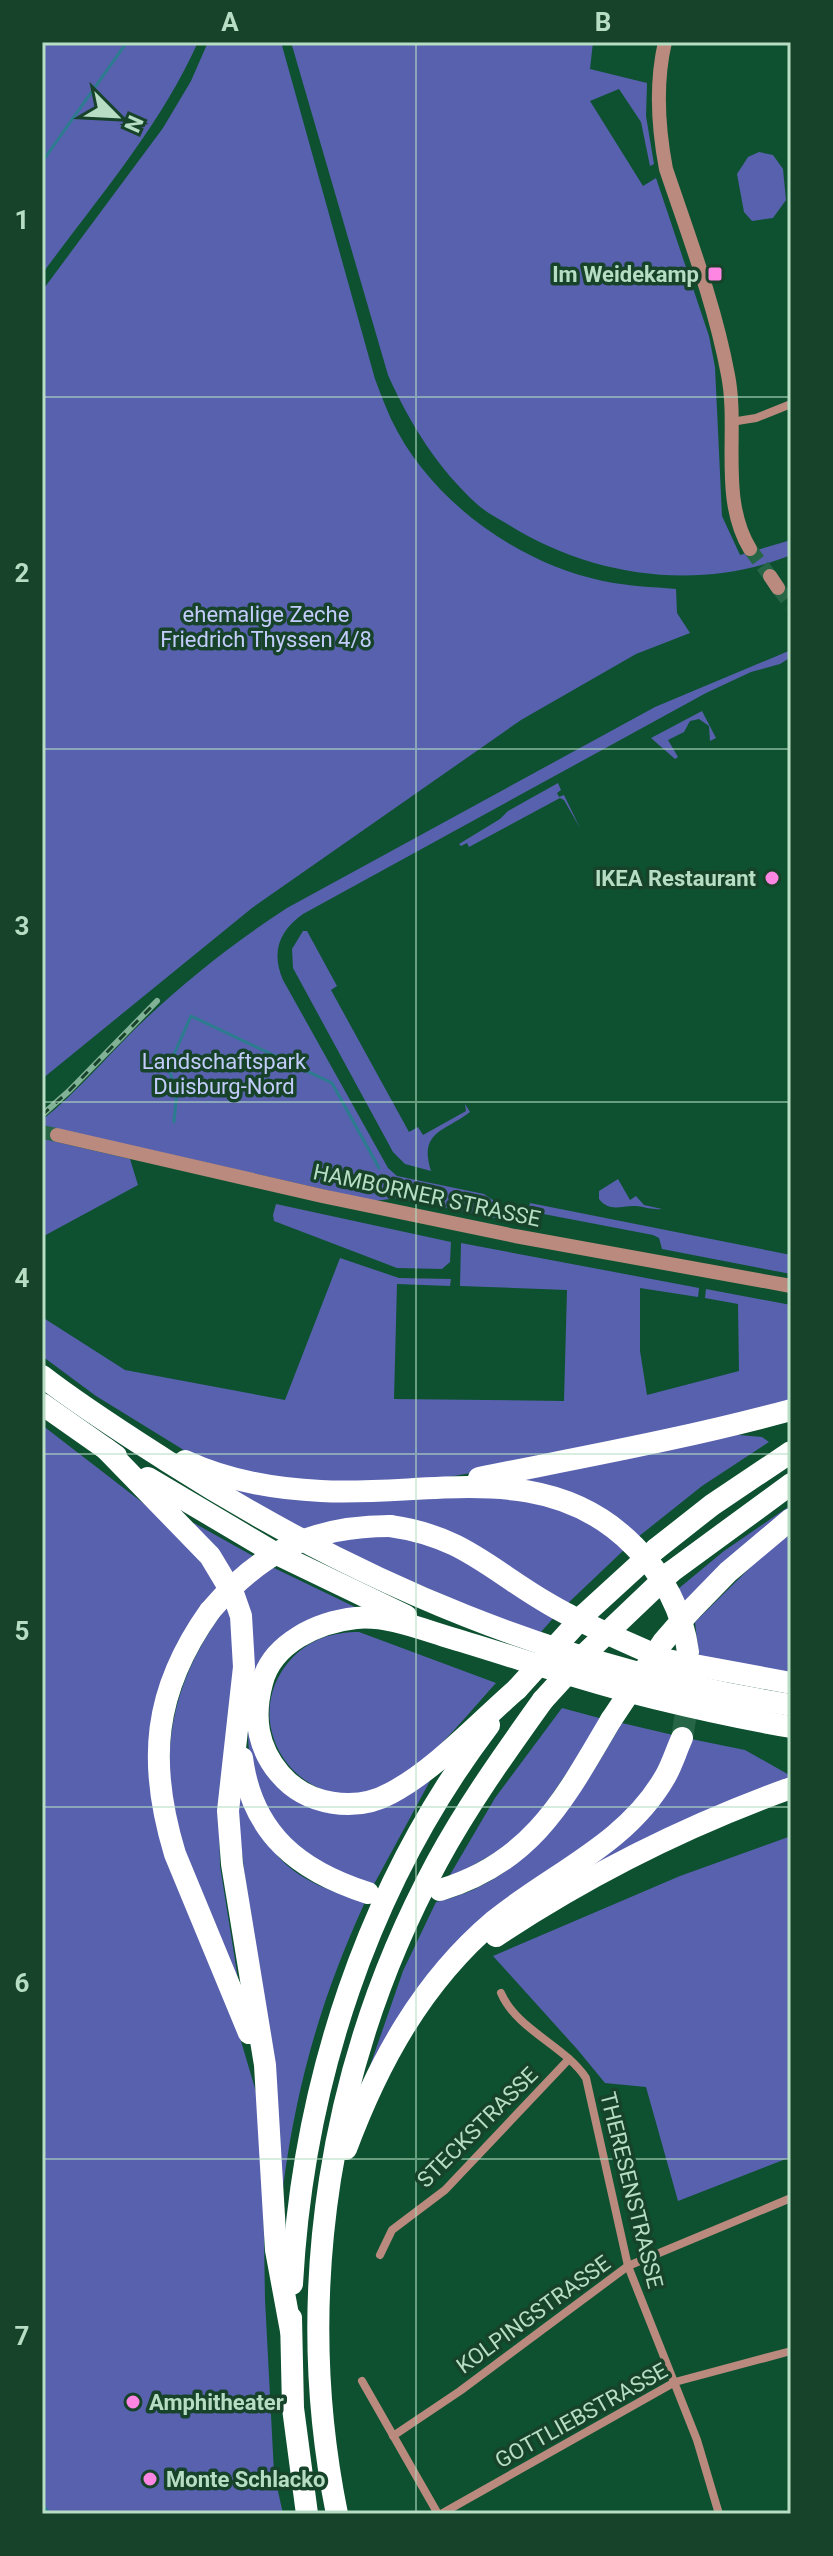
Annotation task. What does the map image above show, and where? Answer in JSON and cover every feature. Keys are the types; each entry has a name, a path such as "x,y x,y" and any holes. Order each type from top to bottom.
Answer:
{"highway":[{"path":"42,1376 113,1440 210,1556 234,1596 241,1616 244,1641 228,1811 232,1864 269,2100 276,2250 291,2331"},
{"path":"42,1404 348,1565 502,1642 601,1685 791,1727"},
{"path":"438,1487 727,1428 791,1410"},
{"path":"113,1440 256,1483 320,1491 493,1487 531,1491 570,1502 600,1517 651,1562 671,1596 686,1637 688,1652"},
{"path":"307,2514 293,2408 291,2331 294,2250 310,2128 330,2045 385,1901 430,1814 475,1745 517,1689 586,1613 656,1549 712,1505 791,1452"},
{"path":"337,2514 323,2413 319,2340 320,2268 327,2200 346,2093 374,2004 396,1948 436,1863 481,1788 543,1700 586,1653 671,1572 791,1484"},
{"path":"440,1890 490,1871 530,1840 580,1772 663,1642 728,1572 791,1519"},
{"path":"269,2100 250,2036 175,1854 158,1776 161,1720 168,1692 196,1632 210,1611 248,1572 294,1543 324,1532 357,1526 390,1526 445,1539 481,1558 548,1604 666,1660"},
{"path":"517,1689 425,1770 389,1795 368,1802 348,1805 309,1796 281,1776 266,1755 258,1731 257,1703 264,1676 283,1650 302,1633 330,1623 358,1618 502,1642 687,1685 791,1705"},
{"path":"502,1642 666,1660 791,1683"},
{"path":"657,1699 675,1711 791,1740"},
{"path":"238,1725 245,1781 270,1831 314,1871 337,1883 368,1893"},
{"path":"327,2200 385,2055 433,1987 491,1923 611,1839 643,1807 665,1777 682,1738"},
{"path":"433,1987 481,1946 567,1892 729,1810 791,1788"}],"street":[{"path":"665,42 658,92 661,144 666,169 719,331 729,379 736,519 750,549"},
{"path":"731,422 756,418 791,404"},
{"name":"HAMBORNER STRASSE","path":"57,1135 322,1196 515,1236 791,1286"},
{"name":"THERESENSTRASSE","path":"501,1993 507,2007 569,2059 586,2078 628,2266 675,2382 719,2514"},
{"name":"STECKSTRASSE","path":"380,2255 392,2230 445,2190 569,2059"},
{"name":"KOLPINGSTRASSE","path":"393,2436 460,2391 628,2266 791,2198"},
{"name":"GOTTLIEBSTRASSE","path":"439,2514 675,2382 791,2351"},
{"path":"362,2381 439,2514"}],"green space":[{"path":"42,42 198,42 146,133 42,274"},
{"name":"ehemalige Zeche Friedrich Thyssen 4/8","path":"208,42 281,42 375,379 391,419 428,476 479,523 539,559 603,581 676,589 677,613 690,633 636,654 521,720 252,908 42,1079 42,291 163,128 191,81"},
{"path":"291,42 593,42 590,69 647,83 646,116 654,164 650,166 641,122 619,89 590,101 643,186 656,178 709,336 715,367 722,516 740,555 791,540 791,555 720,573 683,575 610,567 541,543 489,513 464,491 426,445 388,375"},
{"path":"759,152 773,155 783,169 786,200 773,218 752,221 744,212 737,174 748,157"},
{"name":"Landschaftspark Duisburg-Nord","path":"791,650 791,657 780,664 751,672 706,693 303,914 283,935 278,960 283,980 388,1168 397,1176 484,1194 529,1225 398,1198 374,1201 63,1130 52,1141 130,1159 138,1185 42,1237 42,1120 152,1013 208,965 287,908 655,707"},
{"path":"702,711 716,738 710,741 709,726 699,719 690,721 684,732 668,740 678,757 675,759 651,738"},
{"path":"558,783 561,790 557,793 559,797 564,795 580,828 560,798 469,847 467,843 459,844 508,811"},
{"path":"303,931 307,931 337,986 331,990 409,1132 418,1127 423,1135 466,1111 465,1104 470,1112 431,1140 428,1158 431,1171 405,1164 393,1152 293,968 292,949"},
{"path":"618,1179 630,1200 636,1196 644,1205 662,1209 607,1206 599,1199 599,1191"},
{"path":"530,1203 791,1255 791,1274 662,1249 659,1238 653,1235 533,1212 529,1208"},
{"path":"276,1204 451,1242 450,1262 442,1269 397,1268 274,1221"},
{"path":"461,1243 699,1288 698,1297 640,1288 640,1351 647,1395 739,1371 738,1304 705,1298 706,1289 791,1305 791,1401 543,1460 420,1482 364,1488 259,1478 187,1452 96,1396 42,1356 42,1317 125,1370 285,1400 340,1258 399,1278 451,1279 450,1286 397,1284 394,1399 564,1401 567,1290 460,1286"},
{"path":"42,1425 143,1503 185,1541 219,1586 149,1744 149,1776 155,1817 166,1858 238,2031 257,2095 274,2473 283,2514 42,2514"},
{"path":"728,1434 762,1437 769,1442 702,1486 638,1537 509,1478"},
{"path":"221,1485 492,1494 566,1508 627,1547 566,1605 390,1517 345,1519 301,1530"},
{"path":"791,1505 791,1513 685,1604 678,1589 724,1551"},
{"path":"194,1523 253,1556 231,1574 192,1526"},
{"path":"791,1531 791,1675 699,1657 695,1622"},
{"path":"388,1533 443,1545 556,1615 541,1632 524,1630 324,1543"},
{"path":"272,1567 357,1608 328,1615 250,1696 241,1591"},
{"path":"228,1605 236,1640 219,1823 220,1866 238,1979 188,1864 170,1782 170,1751 181,1691 193,1662"},
{"path":"359,1632 496,1683 431,1754 400,1777 384,1786 354,1794 326,1791 303,1779 284,1760 273,1736 270,1710 276,1683 293,1657 323,1638"},
{"path":"562,1708 603,1719 524,1836 447,1880 495,1798"},
{"path":"248,1721 316,1808 430,1781 373,1886 317,1862 278,1828 264,1807 255,1782 249,1753"},
{"path":"622,1723 673,1735 657,1774 636,1802 605,1833 522,1892 369,2069 403,1971 436,1902 469,1892 524,1857 568,1808"},
{"path":"691,1739 745,1750 791,1776 791,1780 580,1872"},
{"path":"241,1791 270,1846 289,1867 326,1888 365,1902 323,2007 303,2076 283,2187 237,1812"},
{"path":"791,1836 791,2157 678,2201 646,2087 605,2083 493,1956 680,1876"}],"waterway":[{"path":"42,162 127,42"},
{"path":"174,1122 177,1090 168,1068 191,1016 332,1083 379,1168"},
{"path":"42,2504 50,2514"}],"tunnel":[{"path":"750,549 770,576"},
{"path":"778,588 791,605"},
{"path":"42,1132 57,1135"},
{"path":"682,1738 690,1688"}],"railway":[{"path":"42,1115 157,1001"}],"place":[{"name":"Im Weidekamp","path":"715,274"},
{"name":"IKEA Restaurant","path":"772,878"},
{"name":"Amphitheater","path":"133,2402"},
{"name":"Monte Schlacko","path":"150,2479"}]}
